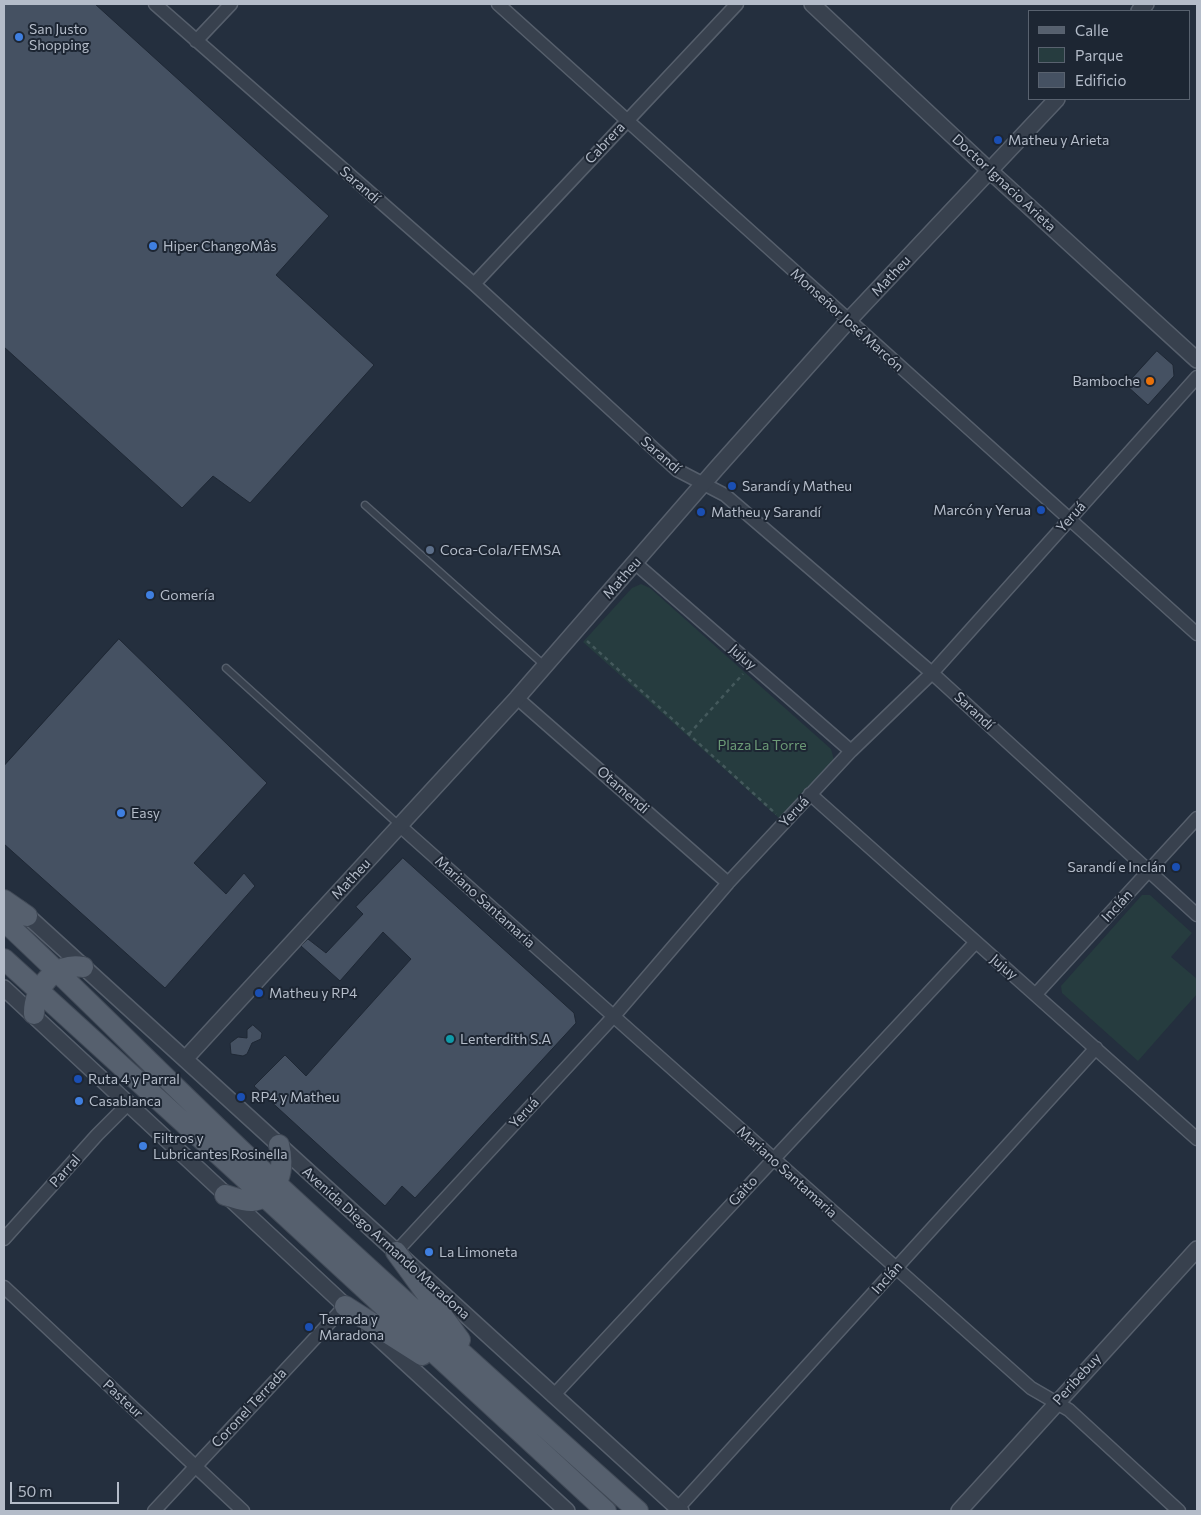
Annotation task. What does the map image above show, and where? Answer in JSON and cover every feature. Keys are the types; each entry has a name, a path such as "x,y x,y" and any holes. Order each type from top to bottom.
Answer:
{"main road":[{"path":"4,900 27,916"},
{"name":"Avenida Diego Armando Maradona","path":"4,921 58,971 271,1190 463,1381 606,1511"},
{"name":"Avenida Diego Armando Maradona","path":"4,959 488,1378 638,1511"},
{"path":"34,1014 34,1002 38,990 58,971 72,965 82,967"},
{"path":"225,1195 251,1201 271,1190 283,1161 279,1145"},
{"path":"396,1252 488,1378"},
{"path":"345,1306 463,1381"}],"street":[{"name":"Sarandí","path":"155,4 474,284 676,470 725,495 932,673 1197,915"},
{"path":"196,41 231,4"},
{"name":"Monseñor José Marcón","path":"498,4 1068,520 1197,634"},
{"name":"Cabrera","path":"474,284 737,4"},
{"name":"Doctor Ignacio Arieta","path":"812,4 990,171 1197,360"},
{"name":"Matheu","path":"186,1058 517,698 848,321 1057,100"},
{"name":"Yeruá","path":"396,1252 613,1017 728,883 810,794 851,751 932,673 1197,377"},
{"name":"Jujuy","path":"635,563 851,751"},
{"name":"Otamendi","path":"517,698 728,883"},
{"name":"Jujuy","path":"810,794 1197,1139"},
{"name":"Inclán","path":"1036,994 1197,818"},
{"name":"Mariano Santamaria","path":"400,826 1031,1388 1057,1401 1069,1410 1179,1511"},
{"name":"Avenida Diego Armando Maradona","path":"4,894 82,967 186,1058 679,1510"},
{"name":"Gaito","path":"553,1396 975,943"},
{"path":"4,988 34,1014 560,1509"},
{"name":"Inclán","path":"679,1510 1096,1048"},
{"name":"Parral","path":"4,1238 97,1135 128,1104"},
{"name":"Peribebuy","path":"958,1511 1197,1249"},
{"name":"Pasteur","path":"4,1286 243,1511"},
{"name":"Coronel Terrada","path":"154,1511 345,1306"}],"lane":[{"path":"365,505 545,666"},
{"path":"226,668 400,826"}],"path":[{"path":"586,640 781,818"},
{"path":"689,734 745,672"}],"green space":[{"name":"Plaza La Torre","path":"641,584 650,588 831,749 834,760 780,819 583,642 632,588"},
{"path":"1142,895 1150,895 1192,933 1171,957 1197,979 1197,994 1138,1061 1062,993 1061,986"}],"building":[{"name":"Hiper ChangoMâs","path":"4,4 95,4 329,216 276,275 374,365 250,503 213,476 182,508 4,347"},
{"name":"Bamboche","path":"1157,351 1173,365 1174,376 1148,405 1126,385"},
{"name":"Easy","path":"119,639 267,783 194,863 226,894 244,873 255,886 165,988 4,844 4,766"},
{"name":"Lenterdith S.A","path":"403,858 574,1013 576,1023 415,1198 402,1186 385,1206 254,1086 285,1055 306,1076 411,959 383,932 340,981 301,946 308,939 326,953 363,914 356,907"},
{"path":"253,1025 262,1033 261,1039 252,1043 247,1054 243,1056 231,1054 230,1043 238,1037 247,1038 247,1030"}],"place":[{"name":"San Justo Shopping","path":"19,37"},
{"name":"Matheu y Arieta","path":"998,140"},
{"name":"Hiper ChangoMâs","path":"153,246"},
{"name":"Bamboche","path":"1150,381"},
{"name":"Sarandí y Matheu","path":"732,486"},
{"name":"Marcón y Yerua","path":"1041,510"},
{"name":"Matheu y Sarandí","path":"701,512"},
{"name":"Coca-Cola/FEMSA","path":"430,550"},
{"name":"Gomería","path":"150,595"},
{"name":"Easy","path":"121,813"},
{"name":"Sarandí e Inclán","path":"1176,867"},
{"name":"Matheu y RP4","path":"259,993"},
{"name":"Lenterdith S.A","path":"450,1039"},
{"name":"Ruta 4 y Parral","path":"78,1079"},
{"name":"RP4 y Matheu","path":"241,1097"},
{"name":"Casablanca","path":"79,1101"},
{"name":"Filtros y Lubricantes Rosinella","path":"143,1146"},
{"name":"La Limoneta","path":"429,1252"},
{"name":"Terrada y Maradona","path":"309,1327"}]}
